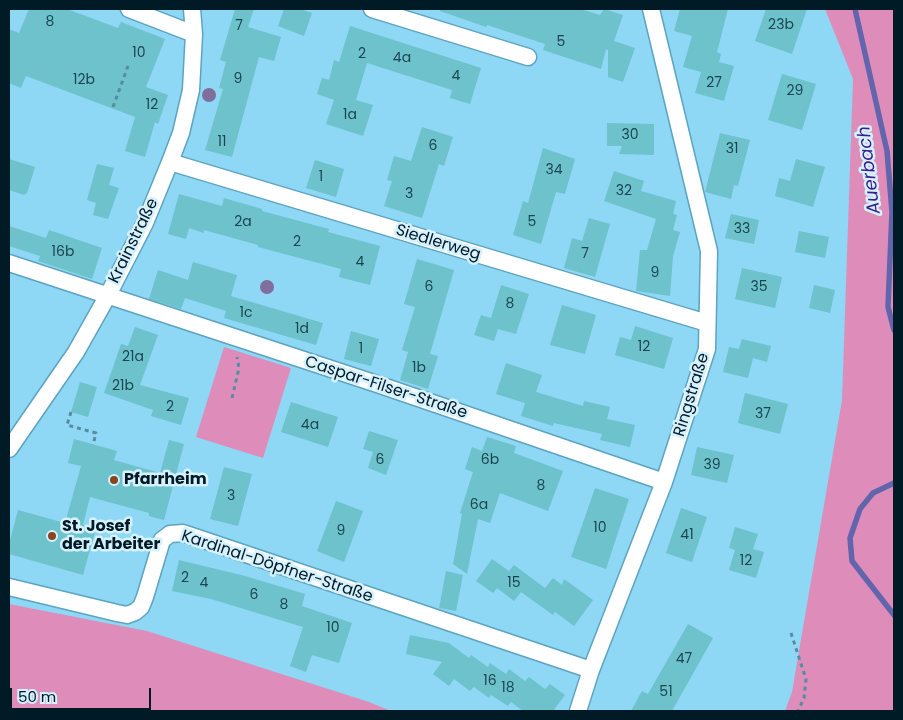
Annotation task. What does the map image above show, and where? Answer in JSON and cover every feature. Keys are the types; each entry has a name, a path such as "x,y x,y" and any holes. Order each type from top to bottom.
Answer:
{"street":[{"path":"129,9 194,34"},
{"name":"Krainstraße","path":"9,449 76,352 145,223 170,162 189,100 194,34 192,9"},
{"path":"372,9 528,57"},
{"name":"Ringstraße","path":"578,711 591,670 664,482 707,349 709,251 650,9"},
{"name":"Siedlerweg","path":"170,162 707,323"},
{"name":"Caspar-Filser-Straße","path":"9,263 107,297 386,387 664,482"},
{"name":"Kardinal-Döpfner-Straße","path":"9,587 127,615 141,607 162,540 170,534 183,533 591,670"}],"path":[{"path":"113,107 128,66"},
{"path":"218,333 235,350 237,358 239,368 232,398"},
{"path":"71,412 67,425 96,433 93,444"},
{"path":"791,633 806,680 804,698 798,711"}],"shaded area":[{"path":"825,9 894,9 894,711 785,711 792,692 842,400 853,79"},
{"path":"224,347 291,368 263,458 196,437"},
{"path":"9,604 147,631 369,702 391,711 9,711"}],"building":[{"path":"29,9 67,9 118,28 121,22 165,39 146,87 168,95 158,124 155,122 145,157 125,151 135,117 26,76 21,88 9,83 9,29 19,33"},
{"path":"235,9 254,9 248,27 281,37 274,61 259,57 232,157 205,150 223,89 219,88 226,62 220,60"},
{"path":"284,9 300,9 312,13 304,36 278,26"},
{"path":"440,9 580,9 600,15 604,9 623,15 614,41 635,48 623,82 608,77 608,50 606,49 601,69 543,50 545,44 487,25 486,27 440,11"},
{"path":"680,9 728,9 717,52 721,54 719,62 734,66 724,101 695,93 701,72 683,67 692,36 674,31"},
{"path":"766,9 807,9 792,54 755,41"},
{"path":"350,26 481,68 470,104 450,98 452,90 367,63 356,100 373,105 363,136 326,124 334,100 317,94 322,78 329,80 334,60 339,62"},
{"path":"782,74 816,84 802,130 768,120"},
{"path":"607,123 654,124 654,155 619,154 622,146 607,146"},
{"path":"422,127 453,137 444,166 439,164 422,218 384,206 392,181 387,180 394,156 411,161"},
{"path":"720,133 750,140 738,186 734,185 731,199 705,192"},
{"path":"543,148 575,159 565,194 556,192 541,244 513,235 523,201 528,203"},
{"path":"9,159 35,167 27,193 24,195 9,190"},
{"path":"796,159 825,167 813,207 775,196 779,178 790,181"},
{"path":"315,160 344,169 336,197 306,188"},
{"path":"97,164 114,168 109,185 119,188 108,219 93,215 96,203 87,200"},
{"path":"614,171 644,181 641,191 676,201 673,214 677,215 673,230 680,232 673,256 670,296 636,291 640,250 647,250 656,219 604,201"},
{"path":"179,194 222,206 224,198 262,209 262,211 329,229 328,232 380,246 370,285 339,277 341,269 258,247 258,245 204,230 204,233 189,228 186,239 168,234"},
{"path":"731,214 759,220 754,244 725,238"},
{"path":"589,218 610,224 595,277 564,268 572,238 582,241"},
{"path":"9,226 46,238 49,230 102,248 92,279 38,261 40,256 9,246"},
{"path":"799,231 829,237 825,258 795,252"},
{"path":"417,259 454,270 430,354 438,356 428,389 400,380 408,352 402,350 415,307 404,304"},
{"path":"193,262 237,275 231,296 323,323 316,345 224,318 226,311 185,298 181,309 149,299 158,270 188,280"},
{"path":"742,268 782,277 775,308 735,299"},
{"path":"501,285 529,294 516,334 498,329 494,341 474,335 481,315 491,318"},
{"path":"814,285 835,290 830,313 809,308"},
{"path":"562,305 596,315 585,354 550,345"},
{"path":"635,326 673,338 664,369 615,355 620,337 631,340"},
{"path":"135,327 158,335 140,385 189,398 181,425 151,416 153,410 104,393 121,344 128,346"},
{"path":"351,331 379,339 371,366 344,359"},
{"path":"742,339 771,346 767,362 753,358 748,378 723,372 729,347 739,349"},
{"path":"506,363 542,375 536,392 583,406 584,401 610,407 607,419 635,425 630,447 600,440 602,434 554,423 553,426 521,416 525,403 496,394"},
{"path":"80,382 97,387 88,417 71,412"},
{"path":"745,393 788,404 780,434 738,423"},
{"path":"291,402 338,417 328,447 281,432"},
{"path":"369,431 398,440 386,475 368,468 373,452 363,449"},
{"path":"487,437 516,446 514,453 563,471 548,511 500,493 490,523 478,519 467,574 453,564 462,514 460,513 473,472 465,469 472,447 482,451"},
{"path":"74,439 117,451 114,460 160,473 169,440 184,444 164,520 149,516 149,513 90,497 83,525 96,528 83,575 9,554 9,544 18,510 65,523 81,466 68,463"},
{"path":"697,447 734,455 727,483 691,475"},
{"path":"224,467 252,474 238,526 210,519"},
{"path":"595,488 629,499 606,569 571,557"},
{"path":"336,501 363,511 344,562 317,551"},
{"path":"681,508 707,517 692,562 666,553"},
{"path":"735,527 758,534 753,549 764,552 756,578 729,570 735,550 729,548"},
{"path":"492,559 509,571 514,565 545,588 553,578 562,585 564,579 593,600 574,626 555,612 553,615 521,592 514,601 497,588 493,593 476,581"},
{"path":"179,560 245,576 305,594 302,606 352,623 339,663 312,655 306,672 290,666 303,627 211,599 172,591"},
{"path":"446,571 463,575 456,611 439,608"},
{"path":"688,624 713,638 672,711 631,711 642,691 648,694"},
{"path":"410,635 449,643 469,658 471,655 488,667 490,663 506,674 509,669 525,681 529,677 545,689 550,684 565,695 553,711 523,711 511,702 508,706 491,695 489,698 474,687 470,691 454,679 449,686 433,674 442,662 406,654"}],"waterway":[{"name":"Auerbach","path":"855,9 887,151 892,212 888,307 894,330"},
{"name":"Auerbach","path":"894,483 873,493 860,509 850,538 852,561 894,615"}],"place":[{"name":"Pfarrheim","path":"114,480"},
{"name":"St. Josef der Arbeiter","path":"52,536"}]}
